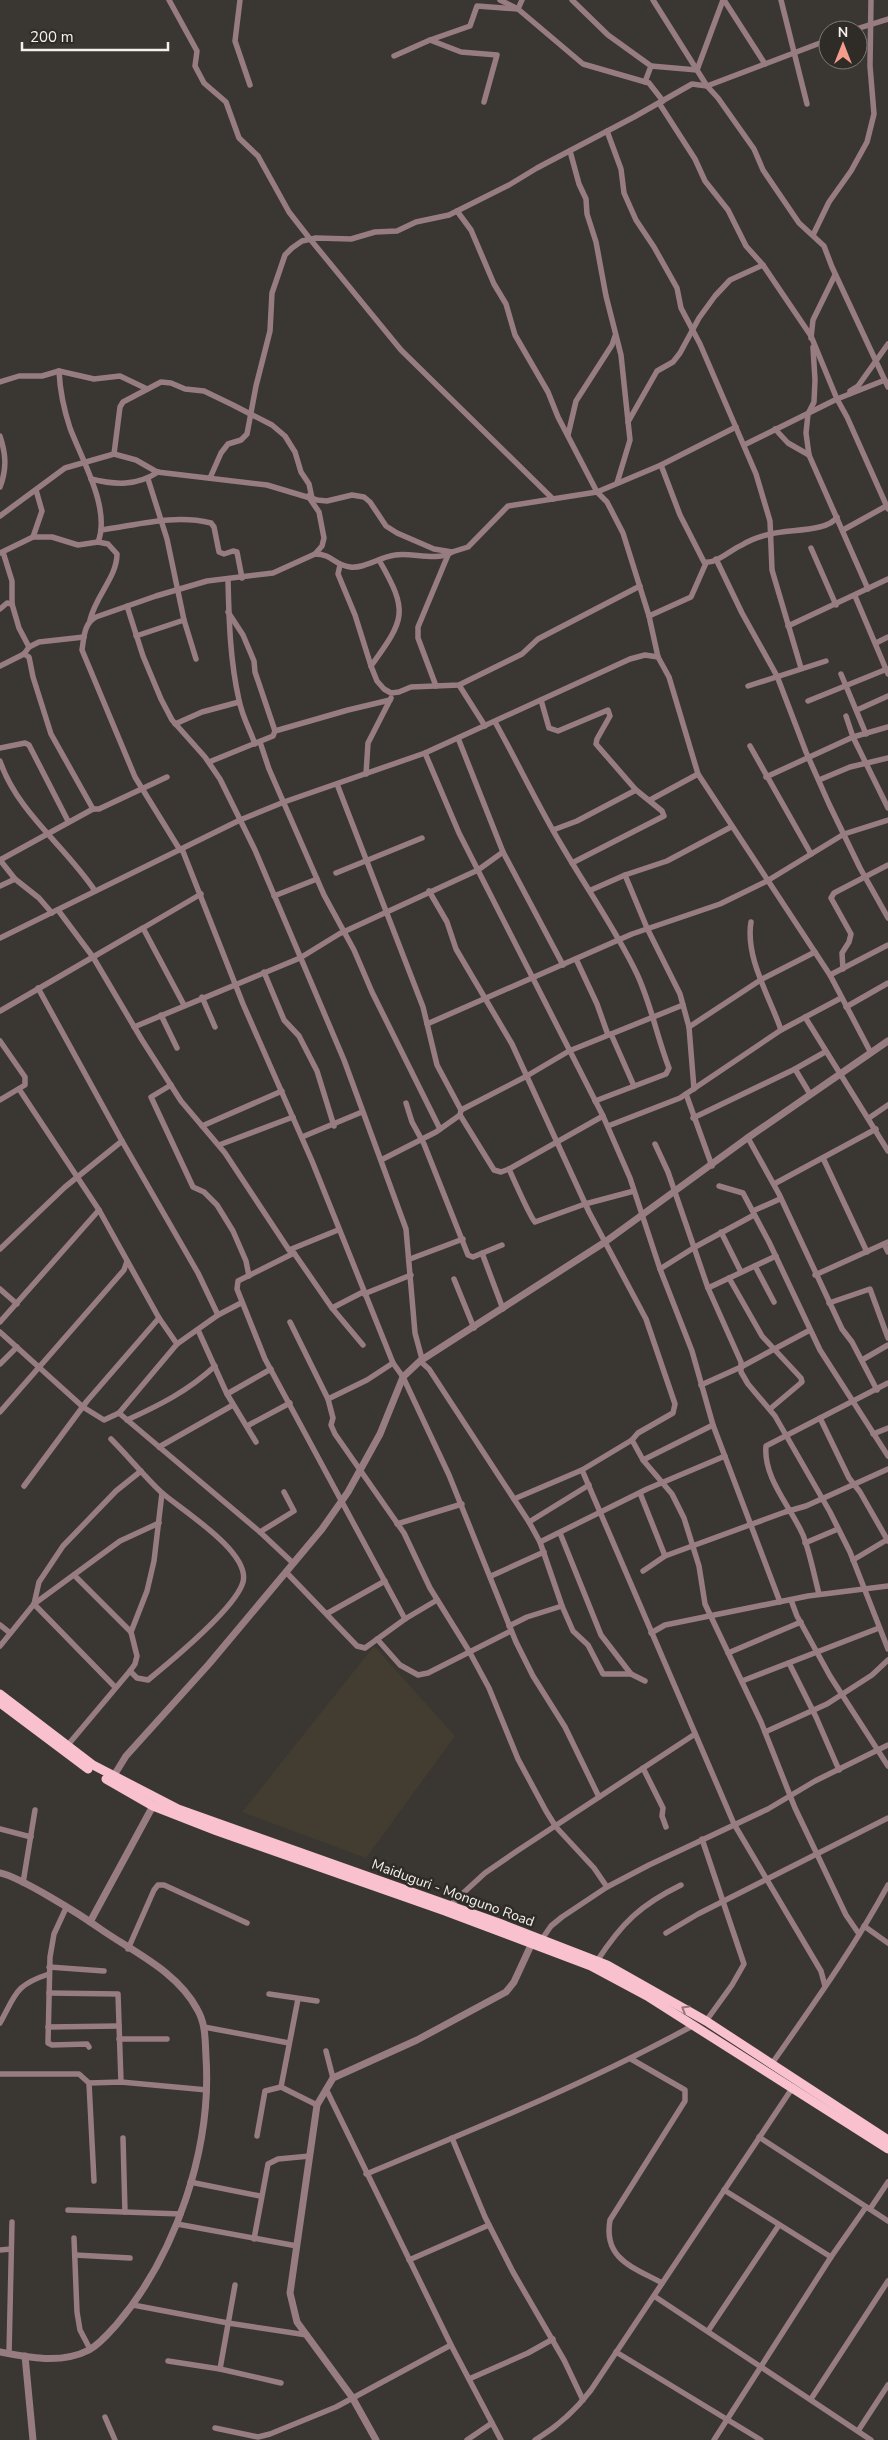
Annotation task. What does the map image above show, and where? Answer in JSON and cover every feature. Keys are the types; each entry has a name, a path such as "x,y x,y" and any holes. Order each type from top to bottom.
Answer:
{"main road":[{"name":"Maiduguri - Monguno Road","path":"0,1694 67,1746 155,1802"},
{"name":"Maiduguri - Monguno Road","path":"0,1703 74,1760 155,1802 234,1837 542,1939 597,1961 706,2021 888,2148"},
{"name":"Maiduguri - Monguno Road","path":"447,1908 591,1966 647,1996 888,2140"}],"street":[{"path":"169,0 197,51 195,66 204,84 226,102 239,138 258,156 289,212 401,350 554,499"},
{"path":"240,0 234,42 250,85"},
{"path":"500,0 518,9 583,64 649,83 695,159 705,181 728,210 746,246 763,265 811,336 837,399 888,506 843,530"},
{"path":"518,9 522,0"},
{"path":"572,0 608,35 651,66 698,70"},
{"path":"653,0 707,86 718,98 754,148 763,170 799,223 824,246 835,275 888,387"},
{"path":"698,70 724,0"},
{"path":"724,0 765,64"},
{"path":"781,0 808,104"},
{"path":"813,235 829,202 851,171 867,142 874,114 870,66 872,0"},
{"path":"394,56 430,40 470,26 477,6 518,9"},
{"path":"868,24 888,19"},
{"path":"430,40 462,52 497,55 484,102"},
{"path":"210,478 221,453 228,444 241,440 248,434 250,416 270,331 272,292 285,255 302,241 324,237 351,240 375,232 397,231 416,222 450,215 509,185 692,84 707,86 818,44"},
{"path":"645,82 651,66"},
{"path":"607,131 620,169 624,194 636,220 677,288 681,308 756,474 770,521 772,570 801,668"},
{"path":"570,151 578,184 586,199 587,214 596,242 615,336 621,355 630,440 617,483"},
{"path":"457,211 471,230 490,277 506,304 515,335 548,392 597,492 607,502 622,533 649,616 658,657 669,677 698,774 731,827 830,975 871,1053"},
{"path":"628,422 657,371 673,362 693,332 698,318 730,280 763,265"},
{"path":"835,275 813,320 811,336 815,380 814,402 808,414 806,433 809,455 868,589"},
{"path":"568,434 576,401 612,345 615,336"},
{"path":"744,445 837,399 858,386 888,344"},
{"path":"0,382 19,376 42,376 59,372 94,379 120,376 145,388"},
{"path":"59,372 64,406 70,428 91,479 100,513 101,530 98,542"},
{"path":"837,399 884,380"},
{"path":"114,454 120,407 123,402 145,388 161,382 171,383 185,390 204,392 250,416 272,425 285,436 295,452 310,497 319,512 324,538 322,546 315,554"},
{"path":"90,620 178,589 207,581 228,580 273,573 315,554 326,554 340,566 352,568 396,554 450,554 468,547 508,506 597,492 661,465 736,427"},
{"path":"775,429 788,443 809,455"},
{"path":"0,436 6,466 0,487"},
{"path":"0,516 65,468 84,461 114,454 136,460 158,472 267,484 292,493 327,501 352,495 364,497 370,502 386,526 396,533 450,554"},
{"path":"661,465 695,549 704,562 706,562"},
{"path":"91,479 121,484 148,479 158,472"},
{"path":"148,479 162,520 184,620 196,659"},
{"path":"33,537 42,511 36,490"},
{"path":"649,616 690,597 706,562 716,559 742,544 771,534 817,528 834,522 837,517"},
{"path":"101,530 162,520 188,518 211,523 214,527 220,552 224,554 237,552 242,578"},
{"path":"29,647 19,628 12,604 12,581 2,552 33,537 52,537 78,545 98,542 108,544 118,554 118,565 101,590 84,637 82,650 88,666 127,759 142,788 181,850 201,894 235,983 302,1137 393,1363 403,1377 462,1504 510,1628 533,1676 565,1727 599,1797"},
{"path":"811,548 836,605"},
{"path":"436,686 418,638 418,626 450,554"},
{"path":"716,559 742,613 777,676 818,780 865,876 888,918"},
{"path":"371,666 392,637 400,618 395,588 379,560"},
{"path":"340,566 338,574 355,615 371,666 384,689 396,692 411,687 459,685 522,654 538,639 640,586"},
{"path":"788,626 888,579"},
{"path":"228,580 228,612 239,702 317,879 343,932 351,944 372,992 440,1129"},
{"path":"808,701 846,685 887,672 855,596"},
{"path":"0,609 7,603 12,604"},
{"path":"127,606 136,636 160,699 175,724 209,762 220,779 255,850 344,1060 406,1229 412,1275 415,1333 421,1360 429,1369 529,1522 540,1542 562,1606 573,1631 588,1645 602,1674 632,1674"},
{"path":"209,762 273,736 275,731 255,672 254,661 243,635 228,612"},
{"path":"136,636 184,620"},
{"path":"0,666 24,654 29,647 39,642 84,637"},
{"path":"876,643 888,637"},
{"path":"24,654 29,657 33,677 51,734 93,809"},
{"path":"0,938 240,820 284,802 425,753 630,659 645,655 658,657"},
{"path":"748,686 826,661"},
{"path":"841,674 866,734"},
{"path":"459,685 486,726"},
{"path":"366,774 368,743 396,692"},
{"path":"857,710 888,696"},
{"path":"275,731 390,700"},
{"path":"541,700 549,728 553,731 558,731 608,710 610,716 597,738 596,744 636,790 662,811 664,816 660,820 572,863"},
{"path":"175,724 202,712 239,702"},
{"path":"846,716 853,737 868,763 888,808"},
{"path":"495,722 553,830 572,863 591,890 637,973 647,998 669,1071 595,1101"},
{"path":"766,777 853,737 888,727"},
{"path":"458,738 504,852 563,964"},
{"path":"0,748 24,743 29,745 68,821"},
{"path":"750,746 811,854"},
{"path":"425,753 459,833 531,978 608,1126 634,1191 660,1269 692,1351 724,1456 752,1524 780,1602"},
{"path":"818,780 888,758"},
{"path":"0,761 16,795 46,833 81,870 95,892"},
{"path":"650,800 698,774"},
{"path":"167,777 99,809 93,809 68,821 0,860 15,879 55,911 93,957 171,1085 219,1145 245,1181 266,1217 332,1308 363,1345"},
{"path":"337,784 423,1007 437,1065 460,1112 494,1170 501,1172 509,1169 556,1140 603,1116"},
{"path":"553,830 577,821 636,790"},
{"path":"427,1024 647,928 720,904 768,881 844,834 888,820"},
{"path":"591,890 625,875 667,861 731,827"},
{"path":"336,873 422,838"},
{"path":"134,1027 235,983 300,958 319,944 343,932 478,870 504,852"},
{"path":"843,969 842,953 849,942 851,934 831,898 834,893 888,865"},
{"path":"625,875 647,928 671,974 683,1006 688,1027 694,1089"},
{"path":"0,886 15,879"},
{"path":"274,896 317,879"},
{"path":"429,891 447,922 456,949 512,1044 525,1077 585,1204 646,1320 674,1404 673,1413 638,1433 632,1440 582,1470 514,1499"},
{"path":"0,1011 201,894"},
{"path":"751,922 752,951 757,970 781,1030"},
{"path":"143,928 184,1005"},
{"path":"830,975 888,945"},
{"path":"688,1027 762,979 815,952"},
{"path":"576,959 634,1086"},
{"path":"264,972 284,1020 300,1036 317,1071 334,1126"},
{"path":"846,1007 888,983"},
{"path":"38,988 198,1273 218,1315"},
{"path":"202,998 215,1027"},
{"path":"608,1126 686,1094 781,1030 841,998"},
{"path":"381,1160 440,1129 460,1112 569,1051 683,1006"},
{"path":"161,1016 177,1048"},
{"path":"805,1017 888,1151"},
{"path":"0,1041 25,1077 25,1085 0,1100"},
{"path":"113,1777 126,1756 210,1664 322,1529 342,1500 380,1434 403,1377 421,1360 474,1328 605,1242 748,1138 888,1041"},
{"path":"694,1118 795,1069 825,1052"},
{"path":"795,1069 810,1094"},
{"path":"171,1085 151,1097 194,1187 204,1192 218,1205 233,1232 246,1261 249,1276"},
{"path":"19,1089 99,1210 159,1318 177,1344"},
{"path":"202,1126 282,1091"},
{"path":"686,1094 712,1166"},
{"path":"406,1103 412,1122 470,1257 502,1245"},
{"path":"869,1118 888,1105"},
{"path":"302,1137 334,1126 362,1112"},
{"path":"219,1145 293,1117"},
{"path":"774,1184 876,1129"},
{"path":"748,1138 774,1184 829,1303 877,1390"},
{"path":"0,1248 77,1177 122,1140"},
{"path":"655,1144 675,1192 708,1288 741,1362 741,1367 748,1384 770,1409 838,1529 853,1560 888,1649"},
{"path":"823,1158 868,1252"},
{"path":"509,1169 527,1204 531,1218 535,1222 585,1204 634,1191"},
{"path":"719,1186 743,1193 776,1256 820,1350 872,1434 888,1456"},
{"path":"660,1269 780,1199"},
{"path":"0,1322 99,1210"},
{"path":"338,1230 292,1251 238,1281 236,1285 241,1303 271,1369 406,1619"},
{"path":"721,1232 741,1272"},
{"path":"410,1259 463,1239"},
{"path":"815,1275 886,1243 888,1252"},
{"path":"482,1253 503,1309"},
{"path":"708,1288 776,1256"},
{"path":"0,1412 124,1270 127,1261"},
{"path":"755,1266 774,1302"},
{"path":"332,1308 364,1293 412,1275"},
{"path":"729,1278 762,1336 793,1369 802,1382 770,1409"},
{"path":"454,1279 474,1328"},
{"path":"0,1289 17,1304"},
{"path":"829,1303 870,1289 888,1338"},
{"path":"0,1332 83,1407 101,1419 119,1413 177,1344 218,1315 241,1303"},
{"path":"24,1486 83,1407 159,1318"},
{"path":"290,1322 328,1399 333,1418 331,1425 404,1533 437,1600 470,1651 489,1688 518,1759 556,1827 594,1868 607,1887"},
{"path":"198,1330 227,1394 256,1442"},
{"path":"701,1384 741,1367 773,1348 810,1330"},
{"path":"862,1360 888,1345"},
{"path":"0,1364 17,1347"},
{"path":"328,1399 367,1380 393,1363"},
{"path":"127,1420 182,1393 215,1366"},
{"path":"227,1394 271,1369"},
{"path":"819,1594 806,1543 772,1475 766,1446 888,1383"},
{"path":"247,1426 290,1403"},
{"path":"159,1447 233,1405"},
{"path":"119,1413 260,1532 293,1563"},
{"path":"820,1418 854,1486 860,1492 888,1540 853,1560"},
{"path":"643,1460 713,1425"},
{"path":"872,1434 888,1428"},
{"path":"111,1439 162,1493 206,1527 234,1555 240,1564 244,1577 243,1584 217,1618 185,1650 148,1680 137,1678 130,1671"},
{"path":"632,1440 643,1460 672,1494 684,1518 693,1546 705,1604 765,1732 790,1796 846,1915 859,1934"},
{"path":"540,1542 640,1493 724,1456"},
{"path":"643,1571 664,1556 822,1500 888,1469"},
{"path":"582,1470 734,1824 769,1880 821,1971 825,1986"},
{"path":"34,1604 39,1582 63,1546 116,1491 141,1471"},
{"path":"529,1522 589,1485"},
{"path":"260,1532 294,1511 284,1492"},
{"path":"131,1632 147,1591 154,1561 162,1493"},
{"path":"640,1493 664,1556"},
{"path":"397,1524 462,1504"},
{"path":"0,1646 34,1604 120,1541 159,1523"},
{"path":"806,1543 838,1529"},
{"path":"560,1533 601,1634 632,1674 645,1681"},
{"path":"491,1576 544,1552"},
{"path":"286,1572 328,1613 358,1646 365,1648 437,1600"},
{"path":"67,1746 130,1671 135,1664 137,1656 131,1632 74,1575"},
{"path":"328,1613 385,1581"},
{"path":"652,1633 664,1625 819,1594 888,1586"},
{"path":"792,1600 817,1652 888,1766"},
{"path":"34,1604 115,1687"},
{"path":"377,1639 400,1665 418,1675 428,1673 470,1651 527,1617 562,1606"},
{"path":"728,1652 801,1622"},
{"path":"0,1625 10,1633"},
{"path":"742,1681 879,1628"},
{"path":"765,1732 813,1712 872,1675 888,1660"},
{"path":"789,1663 839,1770"},
{"path":"447,1908 485,1873 695,1734"},
{"path":"542,1939 551,1926 562,1917 607,1887 768,1809 888,1745"},
{"path":"643,1768 663,1808 662,1816 666,1827"},
{"path":"90,1922 155,1802"},
{"path":"23,1883 35,1810"},
{"path":"666,1933 888,1818"},
{"path":"0,1829 31,1837"},
{"path":"702,1840 744,1964 732,1985 706,2021"},
{"path":"0,1873 23,1883 90,1922 175,1981 187,1993 198,2010 204,2027 208,2090 190,2182 181,2214 154,2272 133,2305 106,2336 90,2349 60,2358 45,2359 0,2352"},
{"path":"128,1949 158,1885 164,1885 247,1923"},
{"path":"597,1961 632,1915 655,1898 681,1885"},
{"path":"770,2064 825,1986 888,1886"},
{"path":"66,1908 54,1934 49,1971 49,2044 82,2043 87,2044 89,2047"},
{"path":"864,1926 888,1943"},
{"path":"376,2440 352,2397 297,2322 290,2293 318,2105 333,2078 417,2040 506,1992 514,1982 532,1943"},
{"path":"0,2023 18,1990 30,1980 49,1971 104,1971"},
{"path":"49,1993 118,1994 121,2082"},
{"path":"269,1994 317,2001"},
{"path":"281,2087 298,1999"},
{"path":"366,2174 631,2059 694,2025"},
{"path":"48,2027 119,2026"},
{"path":"204,2027 289,2043"},
{"path":"119,2039 166,2039"},
{"path":"326,2051 333,2078"},
{"path":"631,2059 676,2083 685,2090 686,2094 685,2101 610,2220 607,2235 612,2250 627,2264 662,2283"},
{"path":"0,2074 79,2074 88,2083 94,2181"},
{"path":"88,2083 121,2082 208,2090"},
{"path":"535,2440 546,2437 583,2400 794,2084"},
{"path":"258,2136 265,2091 281,2087 318,2105"},
{"path":"326,2089 451,2345 501,2440"},
{"path":"759,2137 888,2221"},
{"path":"123,2138 125,2212"},
{"path":"452,2138 489,2225 512,2272 552,2340 583,2400"},
{"path":"254,2239 260,2196 268,2164 278,2159 310,2156"},
{"path":"190,2182 260,2196"},
{"path":"714,2440 830,2257 888,2182"},
{"path":"724,2190 830,2257"},
{"path":"68,2210 181,2214"},
{"path":"9,2354 12,2222"},
{"path":"177,2224 297,2246"},
{"path":"409,2260 489,2225"},
{"path":"708,2331 779,2225"},
{"path":"74,2238 80,2330 90,2349"},
{"path":"0,2250 11,2249"},
{"path":"75,2256 130,2258"},
{"path":"811,2400 885,2291 888,2281"},
{"path":"220,2369 235,2285"},
{"path":"654,2296 872,2440"},
{"path":"133,2305 228,2323 306,2335"},
{"path":"469,2378 528,2353 552,2340"},
{"path":"215,2428 258,2437 300,2423 451,2345"},
{"path":"616,2352 761,2440"},
{"path":"25,2356 33,2440"},
{"path":"168,2361 220,2369 280,2383"},
{"path":"858,2431 888,2385"},
{"path":"105,2417 115,2440"},
{"path":"468,2440 492,2422"}],"shaded area":[{"path":"374,1646 455,1736 366,1858 242,1812"}]}
